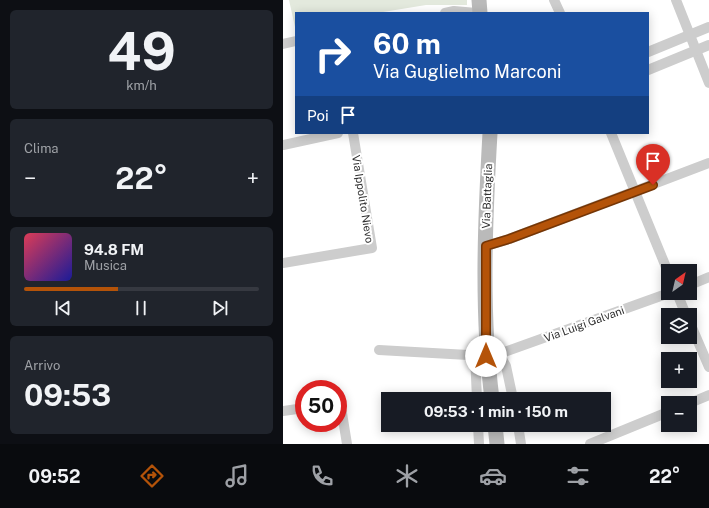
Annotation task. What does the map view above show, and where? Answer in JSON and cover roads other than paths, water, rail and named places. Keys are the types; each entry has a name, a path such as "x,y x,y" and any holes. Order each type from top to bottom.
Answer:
{"main road":[{"path":"479,0 480,12"},
{"name":"Via Battaglia","path":"490,134 486,246 487,355 491,392"},
{"path":"496,432 497,444"}],"street":[{"path":"554,0 560,12"},
{"path":"676,0 709,83"},
{"path":"450,12 465,12"},
{"path":"649,52 709,27"},
{"path":"283,44 295,41"},
{"path":"649,70 709,45"},
{"path":"283,145 333,134"},
{"name":"Via Ippolito Nievo","path":"283,263 372,248 353,134"},
{"path":"611,134 665,264"},
{"path":"486,246 509,239 709,163"},
{"path":"697,281 709,276"},
{"name":"Via Luigi Galvani","path":"487,355 661,296"},
{"path":"697,339 709,367"},
{"path":"379,350 487,355 506,366 512,392"},
{"name":"Via Battaglia","path":"479,392 487,355"},
{"path":"697,400 709,395"},
{"path":"283,411 295,409"},
{"path":"590,444 661,415"},
{"path":"345,432 347,444"},
{"path":"478,432 479,444"},
{"path":"519,432 521,444"}]}
